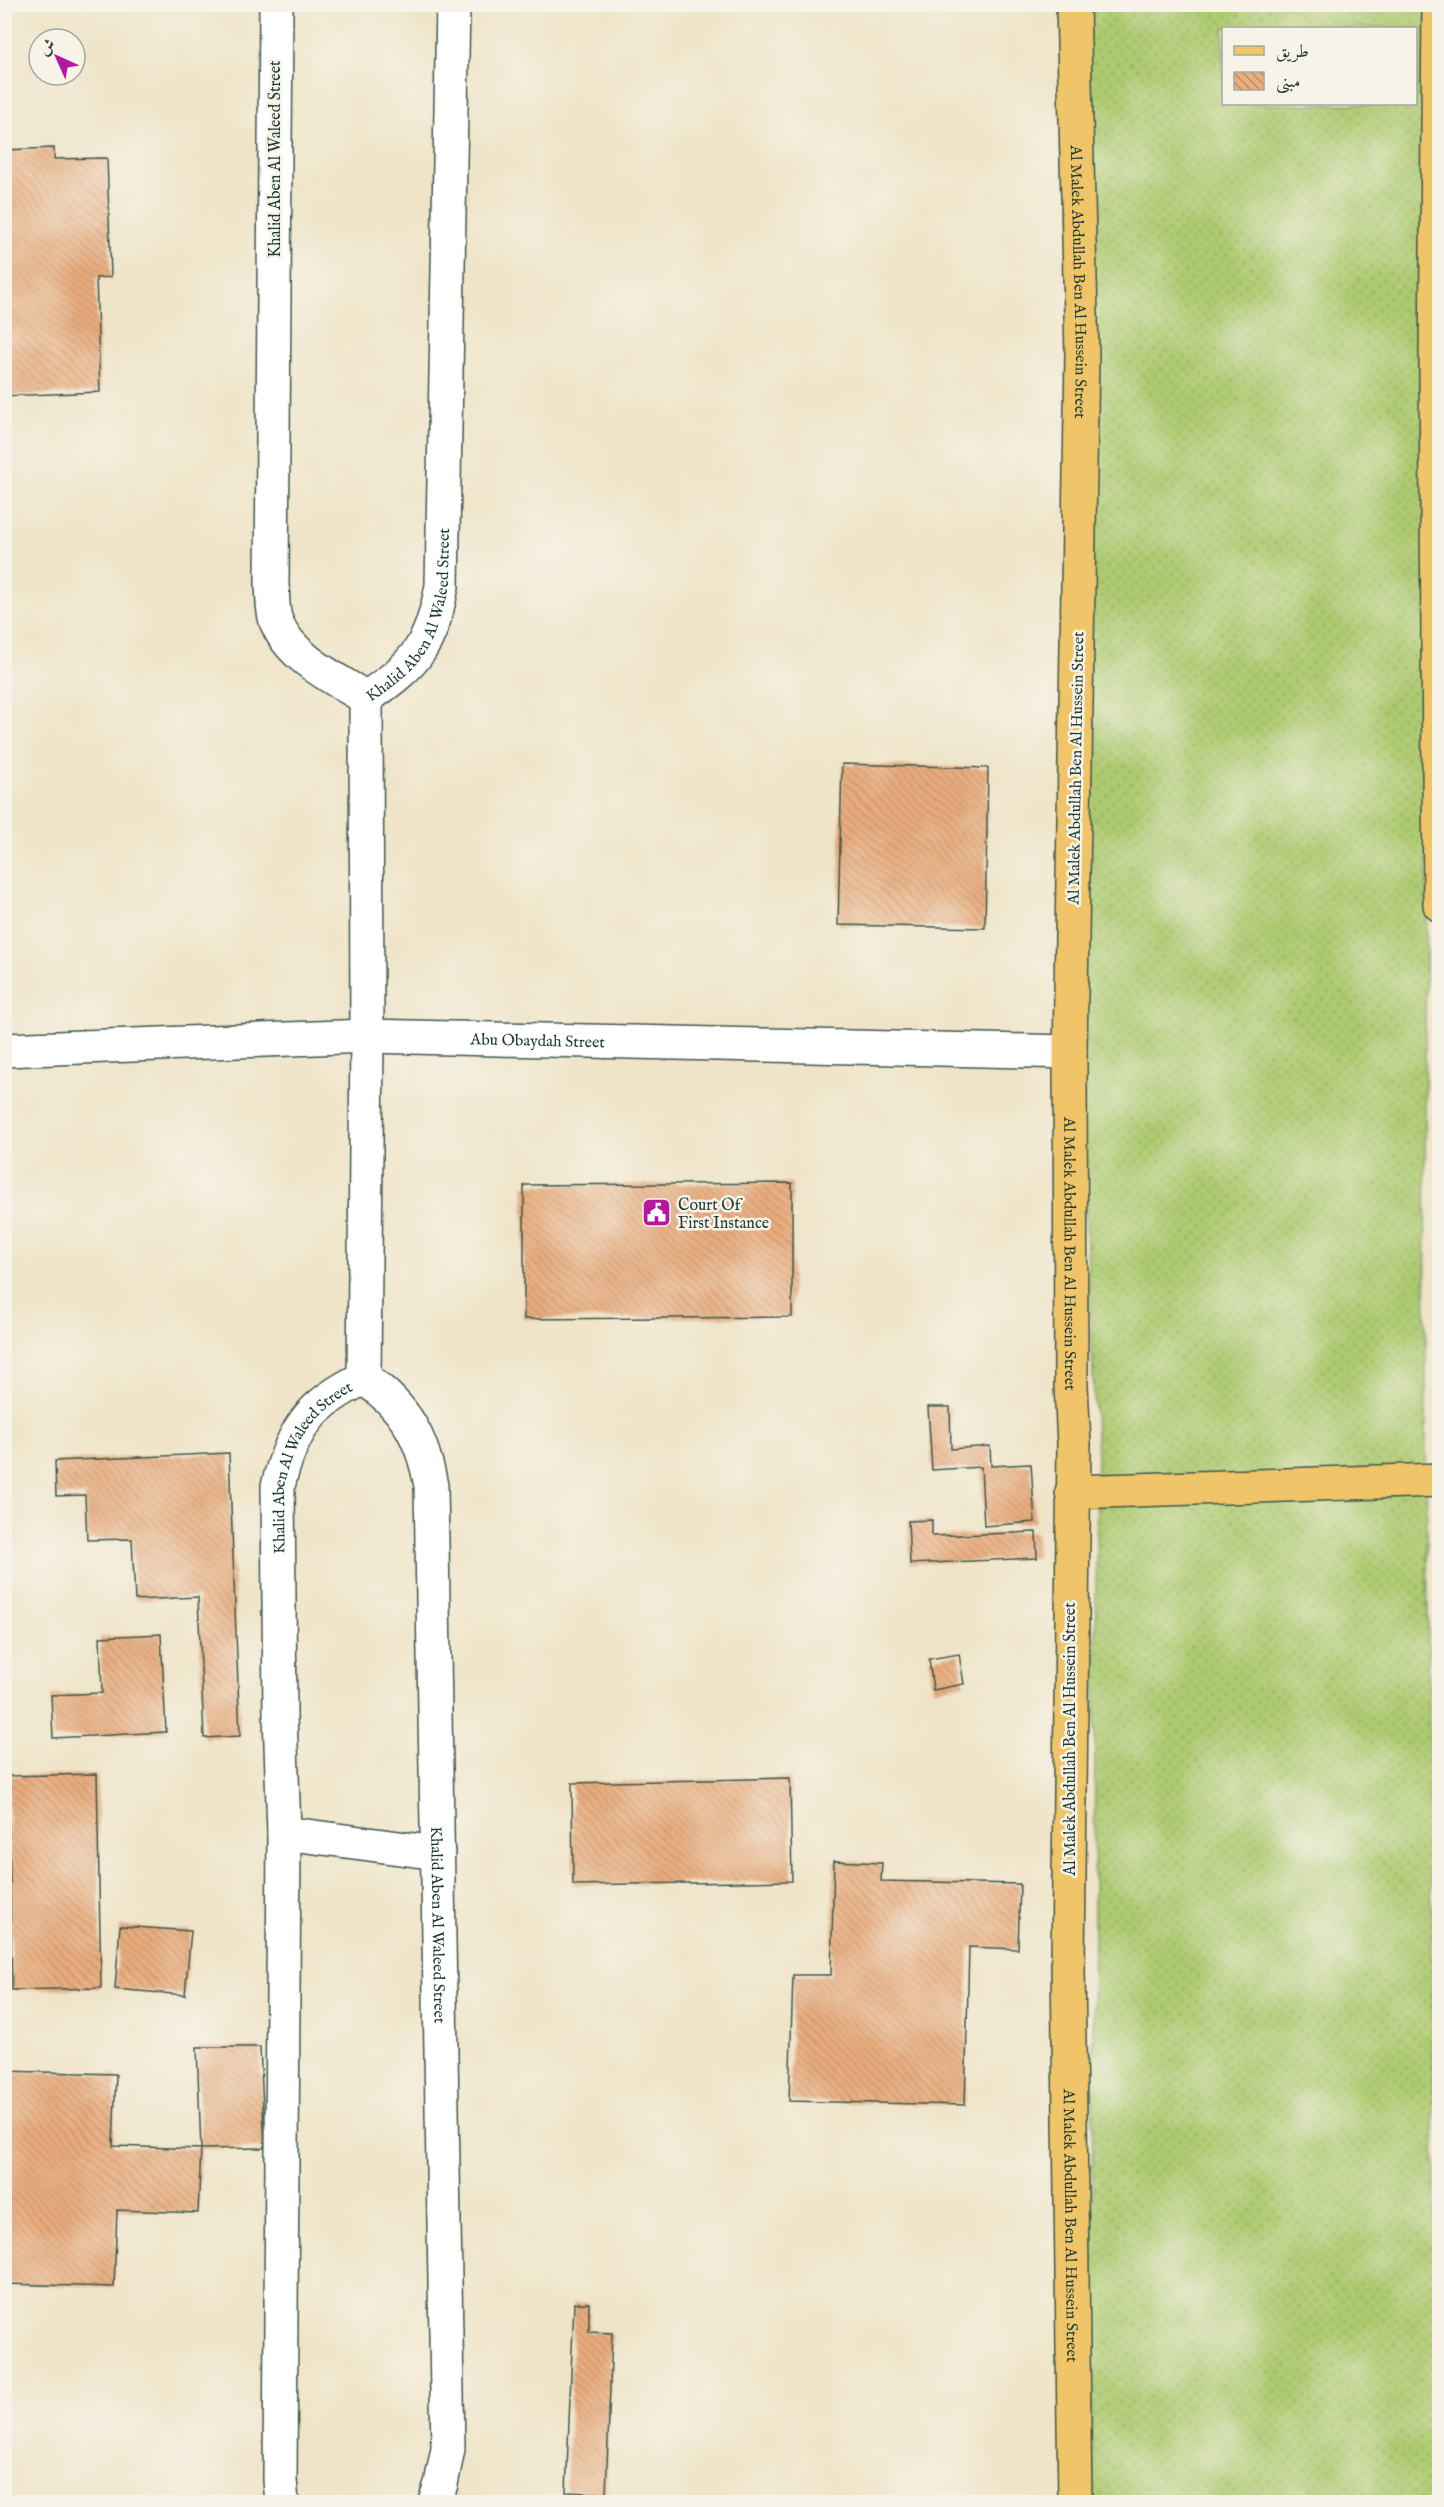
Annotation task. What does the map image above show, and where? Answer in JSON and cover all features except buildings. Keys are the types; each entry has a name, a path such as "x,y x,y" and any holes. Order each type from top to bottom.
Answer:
{"main road":[{"name":"Al Malek Abdullah Ben Al Hussein Street","path":"1073,4 1082,355 1070,1052 1071,1385 1074,1445 1068,1964 1075,2502"},
{"path":"1439,4 1436,371 1440,905"},
{"path":"1072,1492 1440,1480"}],"street":[{"name":"Khalid Aben Al Waleed Street","path":"276,4 272,584 276,621 295,648 313,665 366,698 400,675 420,653 436,621 442,586 453,4"},
{"path":"364,1378 367,1036 366,698"},
{"name":"Abu Obaydah Street","path":"4,1050 367,1036 1070,1052"},
{"name":"Khalid Aben Al Waleed Street","path":"282,2502 280,2480 284,1833 280,1715 278,1486 285,1457 297,1431 315,1409 338,1390 364,1378 385,1393 408,1420 417,1435 426,1460 431,1486 448,2449 435,2502"},
{"path":"284,1833 438,1852"}],"green space":[{"path":"1072,5 1439,5 1425,1032 1426,1458 1439,2502 1090,2502 1097,1456 1077,1036"}],"place":[{"name":"Court Of First Instance","path":"657,1213"}]}
